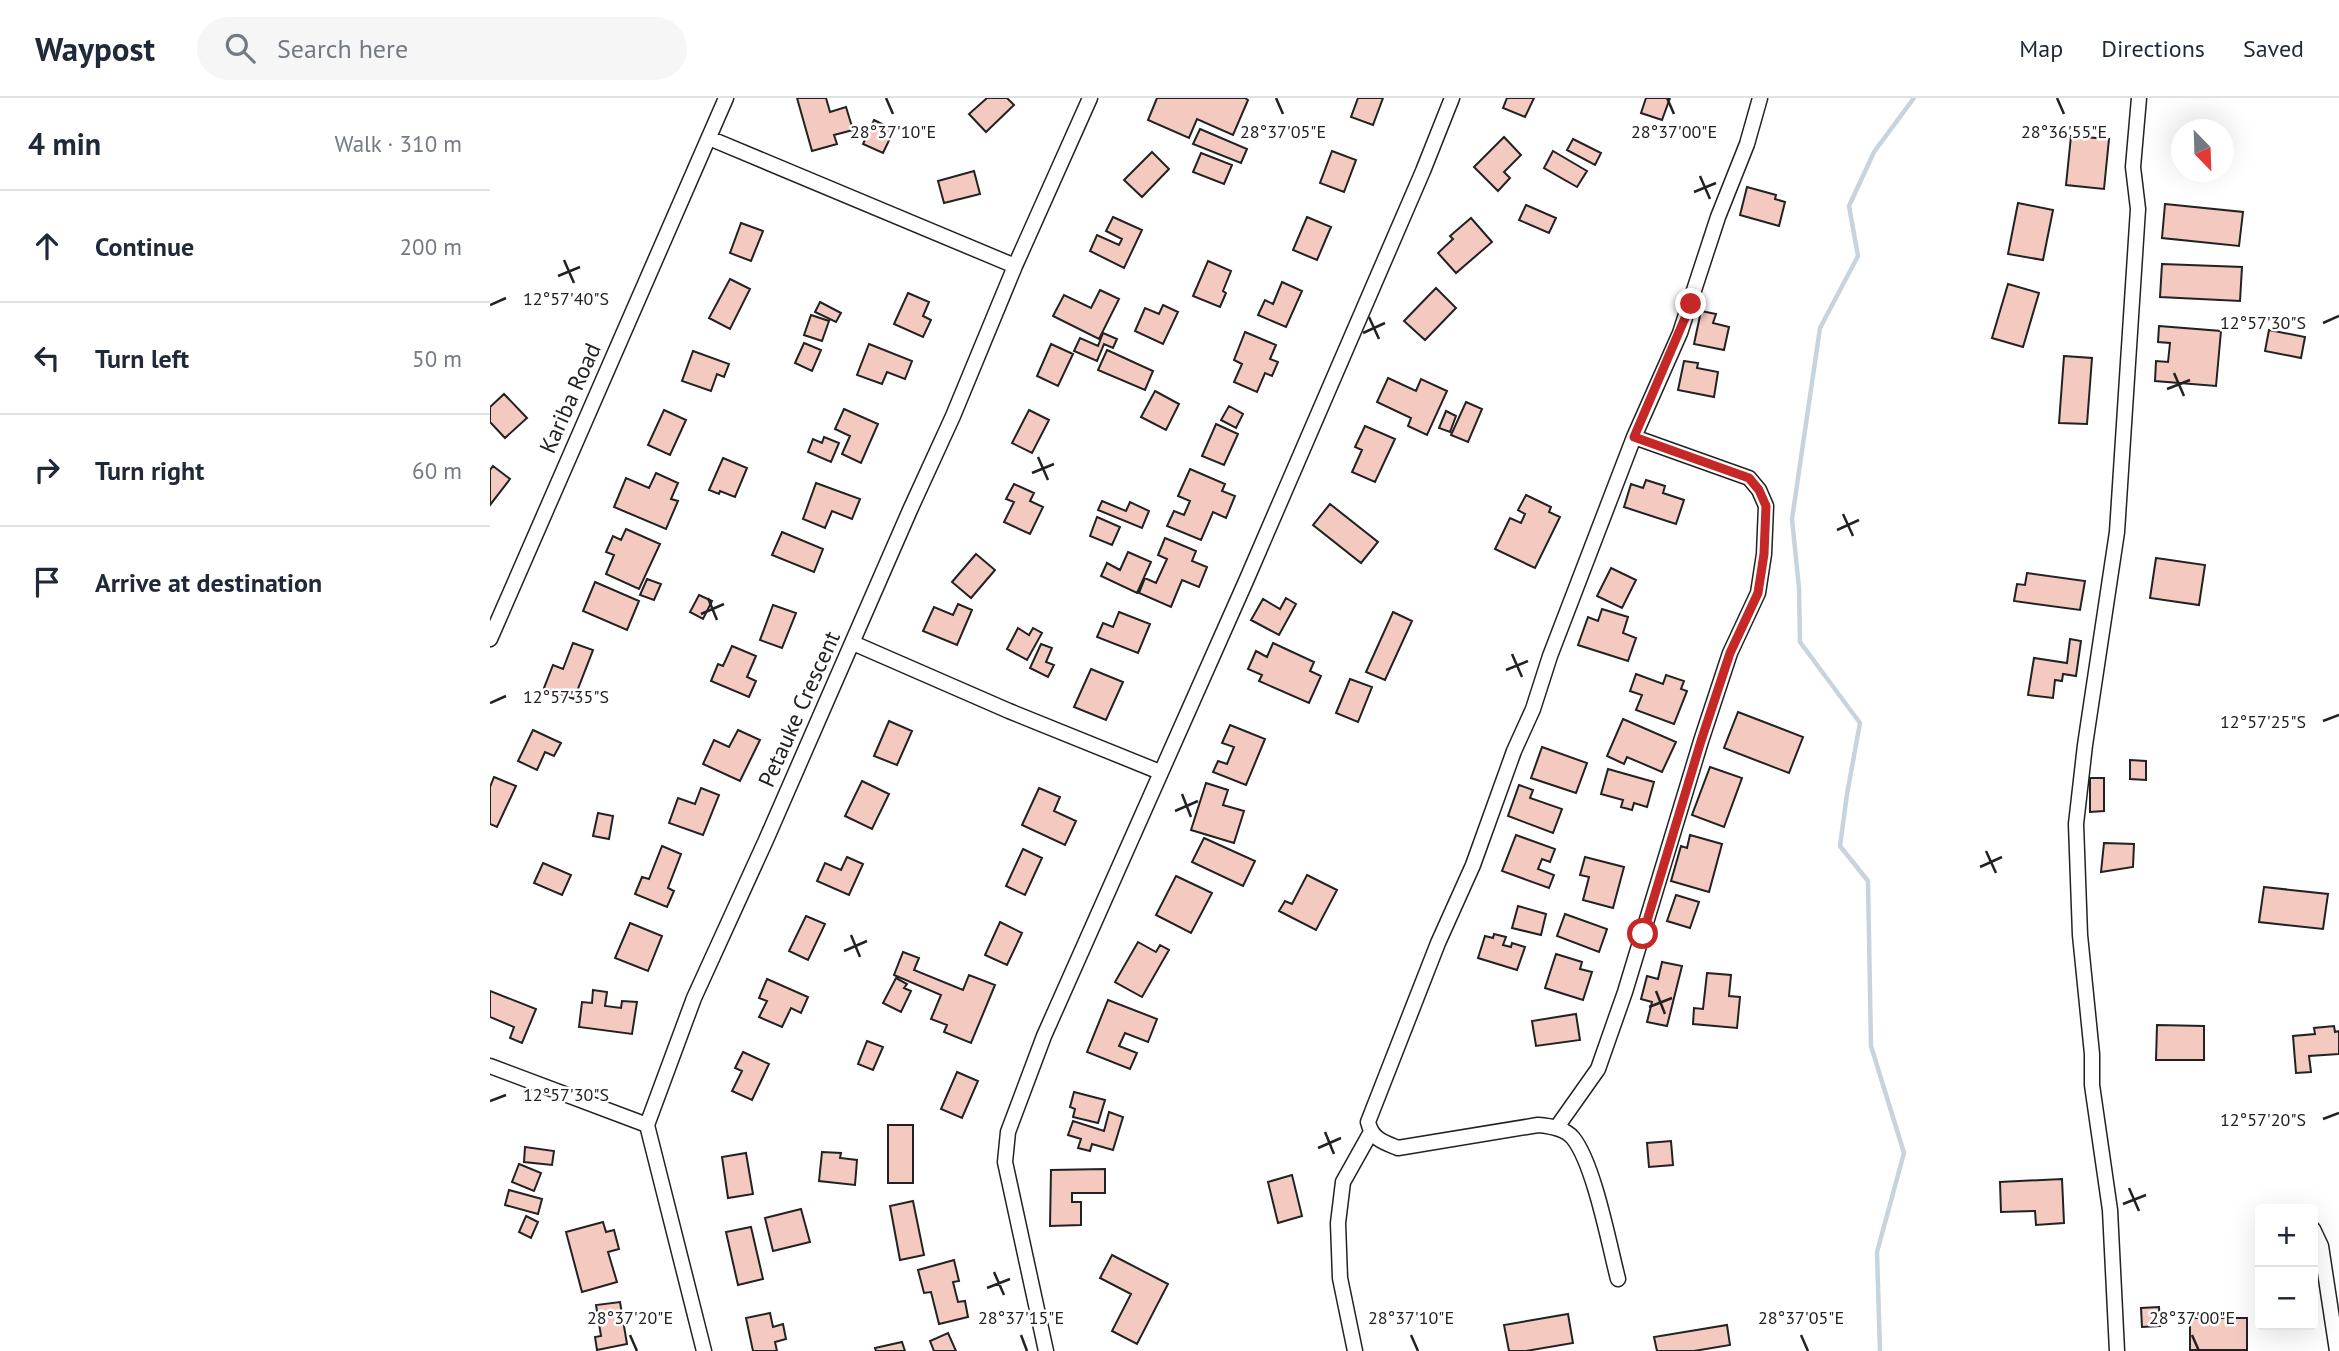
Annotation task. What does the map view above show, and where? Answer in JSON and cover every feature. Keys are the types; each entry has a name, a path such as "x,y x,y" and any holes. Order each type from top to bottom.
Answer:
{"street":[{"name":"Kariba Road","path":"490,639 726,98"},
{"name":"Petauke Crescent","path":"647,1125 694,998 953,416 1015,266 1090,98"},
{"path":"1046,1351 1005,1162 1005,1141 1044,1035 1246,581 1452,98"},
{"path":"1618,1279 1586,1164 1572,1137 1557,1127 1538,1125 1398,1148 1378,1140 1371,1132 1368,1122 1407,1019 1473,865 1634,437 1684,323 1709,242 1747,144 1760,98"},
{"path":"2117,1351 2110,1210 2092,1085 2092,1054 2080,935 2077,824 2085,745 2118,532 2138,209 2133,167 2139,98"},
{"path":"709,138 1015,266"},
{"path":"1557,1127 1598,1069 1625,992 1726,665 1758,593 1764,554 1766,506 1759,490 1749,478 1634,437"},
{"path":"853,643 1009,711 1160,772"},
{"path":"490,1066 647,1125 704,1351"},
{"path":"1355,1351 1340,1278 1338,1223 1343,1182 1371,1132"},
{"path":"2318,1240 2337,1351"}],"building":[{"path":"797,98 826,98 830,112 846,107 853,130 834,135 837,144 812,151"},
{"path":"987,98 1007,98 1014,105 986,132 969,114"},
{"path":"1157,98 1248,100 1233,135 1197,119 1189,138 1148,120"},
{"path":"1358,98 1383,98 1373,125 1351,117"},
{"path":"1507,98 1534,98 1525,117 1503,108"},
{"path":"1646,98 1670,98 1662,120 1641,113"},
{"path":"874,120 894,130 883,153 863,144"},
{"path":"1200,129 1247,149 1241,163 1193,144"},
{"path":"2071,136 2109,139 2104,189 2066,185"},
{"path":"1504,137 1521,155 1504,172 1510,178 1498,191 1474,167"},
{"path":"1573,139 1601,153 1595,165 1567,150"},
{"path":"1332,151 1356,160 1344,192 1320,183"},
{"path":"1553,151 1587,171 1577,187 1544,168"},
{"path":"1152,152 1169,169 1142,197 1124,180"},
{"path":"1201,153 1232,165 1224,184 1193,172"},
{"path":"974,171 980,194 944,203 938,181"},
{"path":"1747,187 1776,195 1775,199 1785,202 1779,226 1740,215"},
{"path":"2018,203 2053,210 2043,260 2008,254"},
{"path":"2165,204 2243,212 2239,246 2162,238"},
{"path":"1526,205 1556,218 1549,233 1519,220"},
{"path":"1113,217 1142,230 1124,268 1090,251 1097,235 1119,245 1122,239 1106,231"},
{"path":"1307,217 1331,227 1317,260 1293,250"},
{"path":"1471,218 1492,242 1456,273 1438,253 1453,239 1450,236"},
{"path":"741,223 763,231 751,261 730,253"},
{"path":"1208,261 1231,271 1220,307 1193,296"},
{"path":"2162,264 2242,267 2240,301 2160,297"},
{"path":"730,279 750,289 730,329 709,318"},
{"path":"1282,282 1302,291 1286,327 1258,315 1265,300 1273,304"},
{"path":"2008,284 2039,293 2023,347 1992,338"},
{"path":"1436,288 1456,308 1425,340 1404,321"},
{"path":"1100,290 1119,299 1099,339 1053,316 1064,295 1091,308"},
{"path":"908,293 929,302 923,316 931,320 923,337 894,324"},
{"path":"820,302 841,313 836,322 815,312"},
{"path":"1163,305 1178,312 1163,344 1135,331 1145,308 1159,314"},
{"path":"1701,311 1716,314 1713,323 1729,327 1724,350 1694,344"},
{"path":"811,315 829,321 822,341 804,335"},
{"path":"2159,326 2221,331 2216,386 2155,381 2156,361 2168,362 2170,343 2158,342"},
{"path":"2269,330 2305,337 2301,358 2265,351"},
{"path":"1245,332 1276,345 1270,359 1278,362 1272,376 1265,373 1257,392 1234,382 1242,364 1234,360"},
{"path":"1103,333 1117,339 1113,348 1104,344 1097,361 1074,351 1080,338 1098,346"},
{"path":"804,343 821,350 812,371 795,363"},
{"path":"869,344 912,361 905,379 887,372 882,384 857,375"},
{"path":"1051,344 1073,354 1058,386 1037,376"},
{"path":"1107,350 1153,371 1145,390 1098,370"},
{"path":"693,351 729,364 724,377 717,374 711,391 682,381"},
{"path":"2064,356 2092,358 2087,424 2059,423"},
{"path":"1684,361 1698,363 1697,368 1718,372 1714,397 1678,390"},
{"path":"1388,378 1416,391 1421,379 1447,391 1427,435 1408,426 1411,418 1377,402"},
{"path":"1155,391 1179,404 1166,430 1141,417"},
{"path":"504,394 527,418 505,438 490,422 490,407"},
{"path":"1466,402 1482,409 1468,442 1451,435"},
{"path":"1229,406 1243,414 1236,428 1221,420"},
{"path":"844,409 878,424 861,463 842,454 850,436 835,429"},
{"path":"664,410 686,420 670,455 648,445"},
{"path":"1029,410 1049,420 1032,453 1012,443"},
{"path":"1446,411 1456,416 1450,432 1439,428"},
{"path":"1216,424 1238,434 1224,465 1202,456"},
{"path":"1365,426 1395,439 1375,482 1352,472 1362,450 1355,447"},
{"path":"824,437 839,443 831,462 808,452 813,439 822,443"},
{"path":"723,458 747,468 735,497 709,490"},
{"path":"493,466 510,479 490,505 490,470"},
{"path":"1190,469 1225,484 1222,491 1235,496 1226,518 1213,512 1201,540 1167,526 1174,511 1184,515 1190,501 1178,496"},
{"path":"656,473 678,483 671,499 678,501 666,529 614,507 626,478 649,488"},
{"path":"1646,480 1665,486 1663,493 1684,500 1676,524 1624,507 1631,484 1643,488"},
{"path":"816,483 860,499 852,519 832,511 825,528 803,519"},
{"path":"1014,484 1034,493 1030,501 1043,507 1030,534 1004,522 1014,502 1006,499"},
{"path":"1526,495 1551,507 1549,512 1560,517 1535,568 1495,549 1510,518 1521,523 1525,514 1518,510"},
{"path":"1102,501 1126,511 1130,502 1149,511 1142,528 1098,510"},
{"path":"1330,504 1378,542 1361,563 1313,525"},
{"path":"1097,517 1120,527 1112,545 1090,536"},
{"path":"626,529 660,544 639,589 606,574 614,555 606,552 613,536 621,540"},
{"path":"782,532 823,549 814,572 772,555"},
{"path":"1165,538 1196,551 1192,561 1207,567 1199,587 1182,580 1171,607 1139,593 1145,578 1156,583 1167,559 1158,555"},
{"path":"1128,552 1151,562 1137,593 1101,576 1107,563 1120,570"},
{"path":"976,554 995,570 971,598 952,582"},
{"path":"2156,558 2205,565 2199,605 2150,598"},
{"path":"1611,568 1636,580 1622,608 1597,596"},
{"path":"2027,573 2085,581 2080,610 2014,601 2017,584 2025,585"},
{"path":"647,579 661,584 654,600 640,595"},
{"path":"595,582 639,601 627,630 583,611"},
{"path":"699,595 712,601 703,619 690,612"},
{"path":"1286,598 1296,604 1279,635 1251,620 1263,599 1280,609"},
{"path":"958,604 972,610 957,645 923,631 934,607 953,615"},
{"path":"773,605 796,613 782,648 760,640"},
{"path":"1602,609 1628,617 1623,633 1636,638 1628,661 1578,645 1588,617 1598,621"},
{"path":"1119,612 1150,624 1138,653 1097,637 1103,623 1113,627"},
{"path":"1393,612 1412,621 1385,680 1366,672"},
{"path":"1018,628 1029,635 1033,628 1042,633 1027,660 1007,649"},
{"path":"2070,639 2081,641 2076,676 2063,674 2062,681 2055,680 2053,698 2028,695 2034,658 2067,663"},
{"path":"573,643 593,650 574,699 544,688 553,665 563,669"},
{"path":"1273,643 1314,662 1310,671 1321,676 1309,703 1259,681 1262,675 1248,669 1256,651 1267,657"},
{"path":"1041,644 1052,648 1046,662 1054,665 1048,677 1030,668"},
{"path":"732,646 756,656 747,677 756,681 749,697 711,681 718,664 723,666"},
{"path":"1091,669 1123,682 1106,720 1074,707"},
{"path":"1636,674 1663,684 1666,675 1684,681 1681,689 1687,691 1674,724 1636,710 1642,695 1630,691"},
{"path":"1350,679 1372,687 1358,722 1336,713"},
{"path":"1738,712 1803,737 1789,773 1724,748"},
{"path":"1623,719 1676,742 1662,772 1627,757 1624,764 1607,756"},
{"path":"889,721 912,731 897,765 874,756"},
{"path":"1230,725 1265,739 1246,785 1213,772 1218,761 1227,764 1234,747 1222,743"},
{"path":"533,730 561,743 554,756 545,752 537,770 518,761"},
{"path":"738,730 760,740 740,781 703,764 714,740 729,747"},
{"path":"1542,747 1587,763 1576,793 1531,778"},
{"path":"2130,760 2146,761 2146,780 2130,779"},
{"path":"1710,767 1742,778 1724,827 1692,815"},
{"path":"1608,769 1654,782 1647,807 1634,803 1632,810 1621,807 1623,800 1601,794"},
{"path":"494,777 516,786 497,827 490,824 490,787"},
{"path":"2090,778 2104,778 2104,811 2090,812"},
{"path":"862,781 889,794 872,829 845,816"},
{"path":"1206,783 1228,790 1223,805 1244,811 1234,843 1191,830"},
{"path":"1519,785 1533,790 1530,798 1562,809 1553,833 1508,816"},
{"path":"701,788 719,795 703,835 669,823 678,798 695,804"},
{"path":"1039,788 1060,797 1054,811 1076,821 1065,845 1022,825"},
{"path":"598,813 613,816 609,839 593,836"},
{"path":"1516,835 1555,849 1550,862 1542,859 1538,869 1554,875 1549,888 1502,871"},
{"path":"1690,835 1722,844 1709,892 1671,881 1681,846 1687,848"},
{"path":"1204,838 1255,861 1243,886 1192,862"},
{"path":"2104,843 2134,844 2133,867 2101,872"},
{"path":"662,846 681,854 668,888 674,891 667,907 635,894 642,877 649,879"},
{"path":"1023,849 1042,858 1025,895 1006,886"},
{"path":"847,857 863,864 849,895 817,881 825,863 841,870"},
{"path":"1585,857 1624,867 1613,908 1583,900 1589,877 1580,875"},
{"path":"543,863 571,875 562,895 534,883"},
{"path":"1307,875 1337,890 1316,930 1279,911 1285,901 1292,904"},
{"path":"1176,876 1212,893 1191,933 1156,915"},
{"path":"2264,887 2328,894 2323,929 2259,922"},
{"path":"1676,895 1699,902 1690,928 1667,921"},
{"path":"1518,906 1546,914 1541,935 1512,928"},
{"path":"1565,914 1607,929 1599,952 1557,936"},
{"path":"806,916 825,924 808,960 789,951"},
{"path":"1000,922 1022,933 1007,965 985,955"},
{"path":"630,923 662,936 648,971 615,958"},
{"path":"1494,934 1506,937 1503,945 1511,947 1512,943 1525,947 1517,970 1478,958 1485,936 1493,938"},
{"path":"1138,942 1156,952 1160,945 1169,950 1142,997 1115,982"},
{"path":"903,952 919,958 914,970 963,990 969,975 995,985 971,1043 944,1032 947,1025 931,1019 941,995 894,975"},
{"path":"1556,954 1582,962 1580,969 1592,972 1583,1000 1545,988"},
{"path":"1662,962 1682,966 1667,1026 1647,1022 1652,1002 1641,999 1647,976 1658,979"},
{"path":"1707,973 1731,975 1729,996 1740,997 1737,1028 1693,1024 1694,1008 1703,1009"},
{"path":"896,978 907,984 904,988 911,991 901,1012 883,1003"},
{"path":"767,979 808,997 801,1013 791,1008 782,1027 759,1017 767,1001 759,998"},
{"path":"593,990 607,992 605,1006 621,1008 622,1001 637,1002 632,1034 579,1027 582,1002 592,1003"},
{"path":"490,991 536,1009 522,1043 510,1038 514,1027 490,1017"},
{"path":"1108,1000 1157,1019 1148,1042 1125,1033 1119,1046 1137,1053 1130,1069 1087,1052"},
{"path":"1576,1014 1580,1040 1536,1046 1532,1021"},
{"path":"2157,1025 2204,1026 2204,1060 2156,1060"},
{"path":"2334,1026 2335,1032 2339,1031 2339,1054 2309,1056 2311,1072 2296,1073 2293,1036 2315,1034 2314,1028"},
{"path":"867,1041 883,1047 873,1070 858,1064"},
{"path":"743,1052 769,1064 752,1100 732,1091 742,1071 735,1068"},
{"path":"957,1072 978,1081 962,1118 941,1109"},
{"path":"1074,1092 1105,1100 1098,1123 1073,1117 1075,1109 1070,1107"},
{"path":"1109,1112 1123,1117 1113,1150 1092,1144 1090,1151 1078,1148 1081,1139 1068,1135 1073,1121 1104,1131"},
{"path":"888,1125 913,1125 913,1183 888,1183"},
{"path":"1671,1141 1673,1165 1649,1167 1647,1143"},
{"path":"525,1147 554,1151 552,1165 524,1162"},
{"path":"822,1152 841,1153 840,1158 857,1160 855,1185 819,1181"},
{"path":"746,1153 753,1194 728,1198 722,1157"},
{"path":"519,1164 541,1173 534,1191 512,1182"},
{"path":"1105,1169 1105,1193 1072,1193 1072,1202 1081,1202 1081,1225 1050,1226 1051,1170"},
{"path":"1292,1175 1302,1216 1278,1223 1268,1182"},
{"path":"2062,1179 2064,1223 2036,1225 2035,1211 2001,1212 2000,1182"},
{"path":"509,1190 542,1199 538,1214 505,1205"},
{"path":"913,1201 924,1255 900,1260 890,1206"},
{"path":"801,1209 810,1242 773,1251 765,1218"},
{"path":"526,1216 538,1222 531,1238 519,1232"},
{"path":"603,1222 606,1232 614,1230 619,1249 608,1252 617,1282 582,1292 566,1232"},
{"path":"751,1227 763,1279 738,1285 726,1232"},
{"path":"1112,1255 1168,1284 1137,1344 1112,1331 1131,1294 1100,1278"},
{"path":"954,1260 959,1281 953,1282 958,1302 965,1301 968,1317 939,1324 931,1292 924,1293 918,1270"},
{"path":"620,1302 627,1344 597,1350 595,1337 601,1336 596,1305"},
{"path":"2159,1307 2160,1326 2142,1327 2141,1308"},
{"path":"770,1313 773,1327 783,1324 786,1339 775,1342 777,1351 753,1351 746,1318"},
{"path":"1568,1314 1573,1343 1526,1351 1509,1351 1504,1325"},
{"path":"2190,1318 2247,1318 2247,1350 2190,1350"},
{"path":"1727,1325 1730,1345 1694,1351 1657,1351 1654,1337"},
{"path":"948,1333 956,1351 934,1351 930,1341"},
{"path":"902,1342 905,1351 876,1351 875,1348"}],"waterway":[{"path":"1880,1351 1877,1252 1904,1153 1871,1046 1868,881 1840,846 1860,723 1800,642 1799,588 1792,519 1820,328 1858,256 1849,206 1874,152 1914,98"}],"route":[{"path":"1643,934 1730,653 1758,593 1764,554 1766,506 1759,490 1749,478 1634,437 1691,304"}]}
